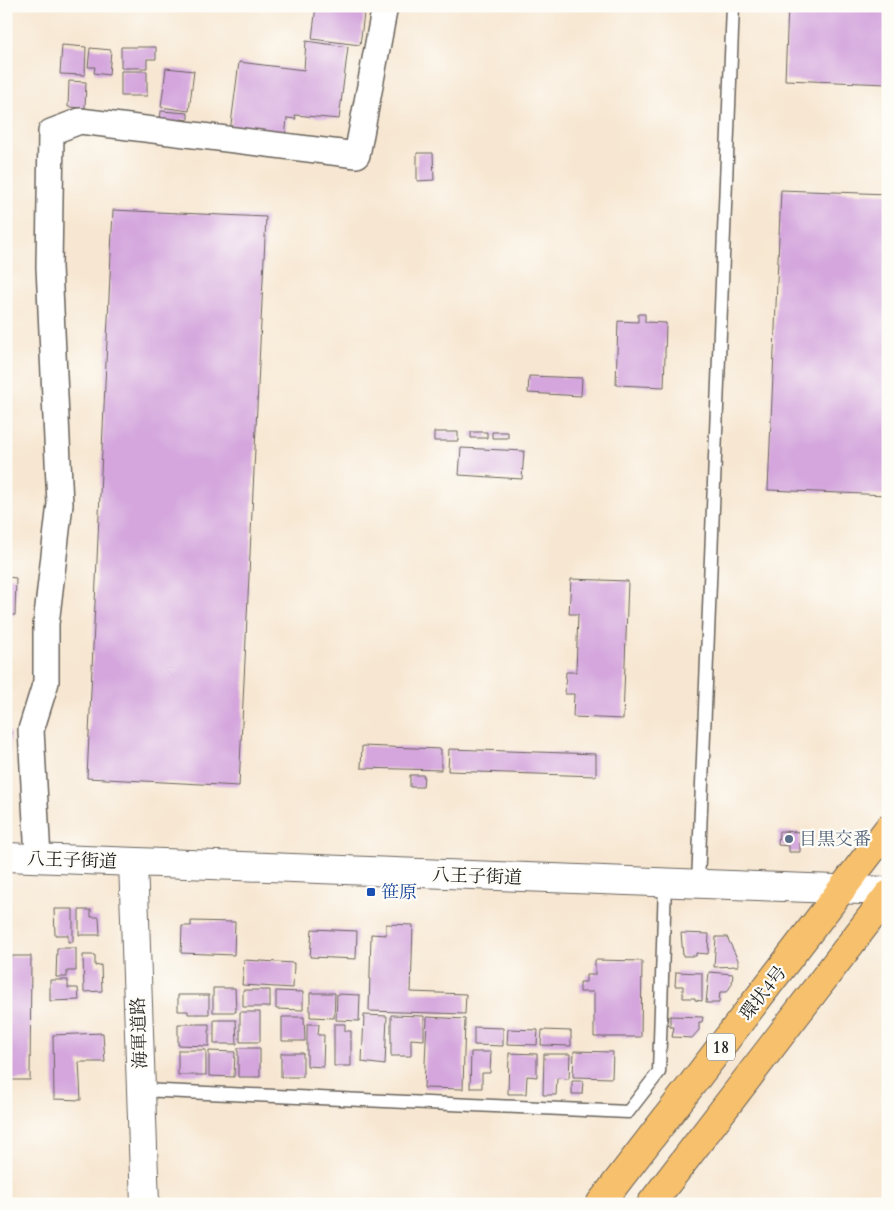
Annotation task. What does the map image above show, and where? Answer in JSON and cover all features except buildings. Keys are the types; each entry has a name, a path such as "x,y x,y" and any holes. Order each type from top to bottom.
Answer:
{"main road":[{"name":"環状4号","path":"600,1204 888,828"},
{"name":"18","path":"652,1204 888,893"}],"street":[{"path":"38,858 31,730 46,682 46,624 60,504 49,267 51,132 80,120 357,155 385,6"},
{"name":"八王子街道","path":"6,857 888,893"},
{"name":"海軍道路","path":"133,862 145,1204"}],"lane":[{"path":"698,884 733,6"},
{"path":"141,1090 628,1112 659,1072 665,883"}],"place":[{"name":"目黒交番","path":"789,839"},
{"name":"笹原","path":"371,892"}]}
